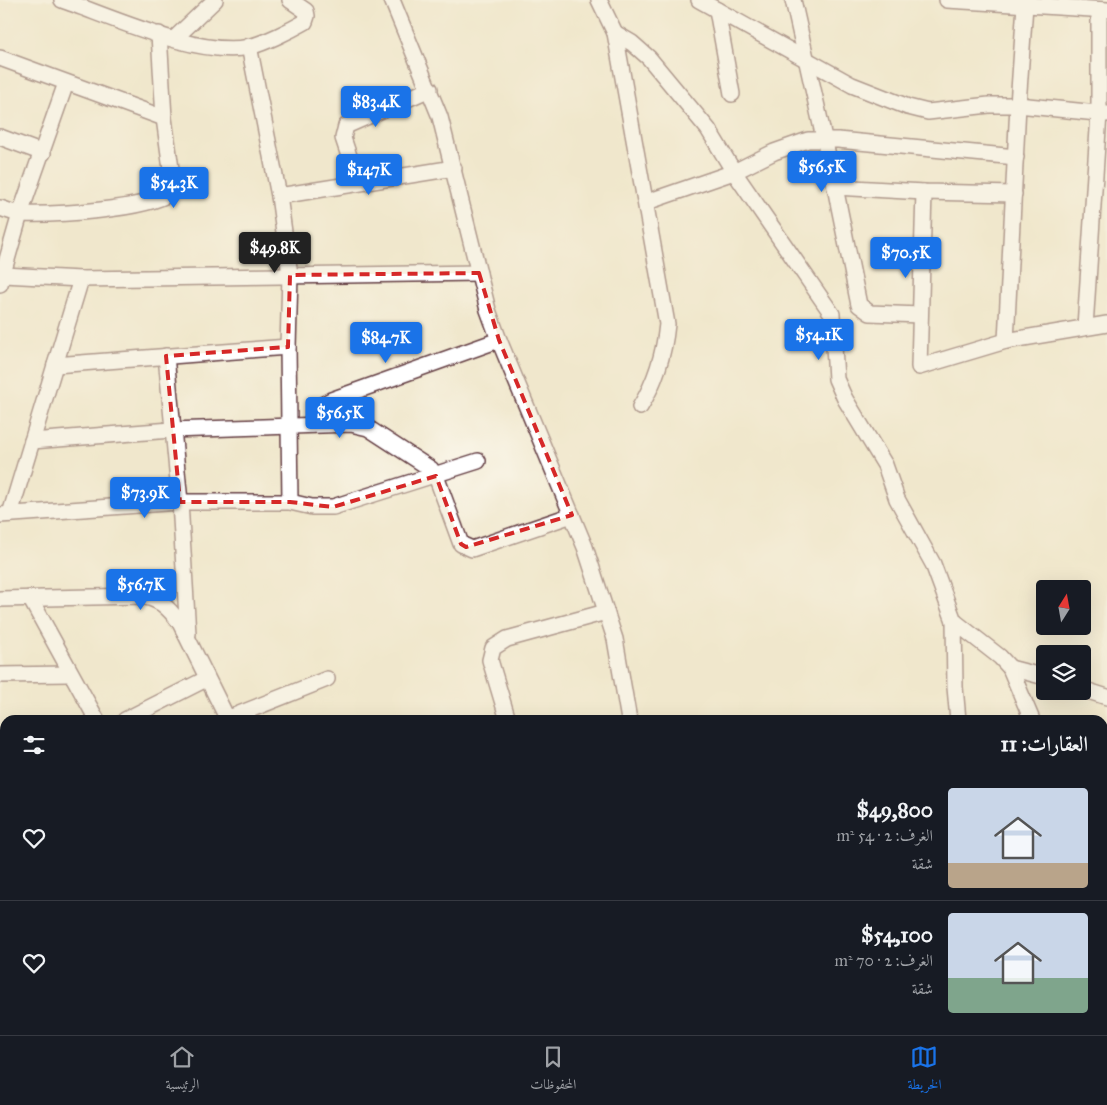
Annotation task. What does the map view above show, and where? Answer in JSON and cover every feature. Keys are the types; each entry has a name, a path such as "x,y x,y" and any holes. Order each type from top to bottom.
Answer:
{"street":[{"path":"62,0 174,39 204,47 249,46 305,22 306,11 290,0"},
{"path":"174,39 215,0"},
{"path":"392,0 440,117 488,310 585,547 622,670 628,715"},
{"path":"599,0 615,32 667,324 664,350 658,371 640,408"},
{"path":"699,0 852,85 908,107 928,112 989,105 1018,105 1103,114"},
{"path":"793,0 859,305 870,313 920,315"},
{"path":"948,0 1026,5 1042,3 1103,10 1103,114 1086,327"},
{"path":"1006,341 1018,105 1026,5"},
{"path":"716,10 732,94"},
{"path":"615,32 632,43 649,58 708,129 734,172 832,314 836,379 845,399 885,465 898,499 933,564 954,621 958,715"},
{"path":"0,208 20,214 93,210 162,198 170,193 172,186 164,118 159,34"},
{"path":"249,46 279,196 290,274 288,346 290,502"},
{"path":"0,58 164,118"},
{"path":"66,83 20,214 1,279 479,273"},
{"path":"358,182 343,138 346,126 430,89"},
{"path":"0,137 43,153"},
{"path":"646,202 734,172 808,140 824,139 1016,157"},
{"path":"279,196 454,168"},
{"path":"835,187 924,192 1014,194"},
{"path":"924,192 919,367 1006,341 1107,324"},
{"path":"81,279 32,442 5,514 180,502 290,502 312,507 333,507 436,476 478,461"},
{"path":"311,425 317,408 331,400 499,340"},
{"path":"55,365 288,346"},
{"path":"166,356 171,430 180,502 188,643"},
{"path":"32,442 171,430 360,425 420,461 436,476 461,544 466,547 472,549 572,515"},
{"path":"0,599 151,597 170,608 180,623 224,715"},
{"path":"30,598 94,715"},
{"path":"506,715 490,660 493,648 507,639 606,612"},
{"path":"954,621 1000,657 1010,668 1030,715"},
{"path":"1010,668 1036,675"},
{"path":"0,675 70,674"},
{"path":"135,715 206,679"},
{"path":"238,715 327,679"},
{"path":"1091,692 1107,696"}],"highlighted area":[{"path":"479,273 499,340 572,515 466,547 461,544 436,476 333,507 290,502 180,502 166,356 288,347 290,275"}]}
